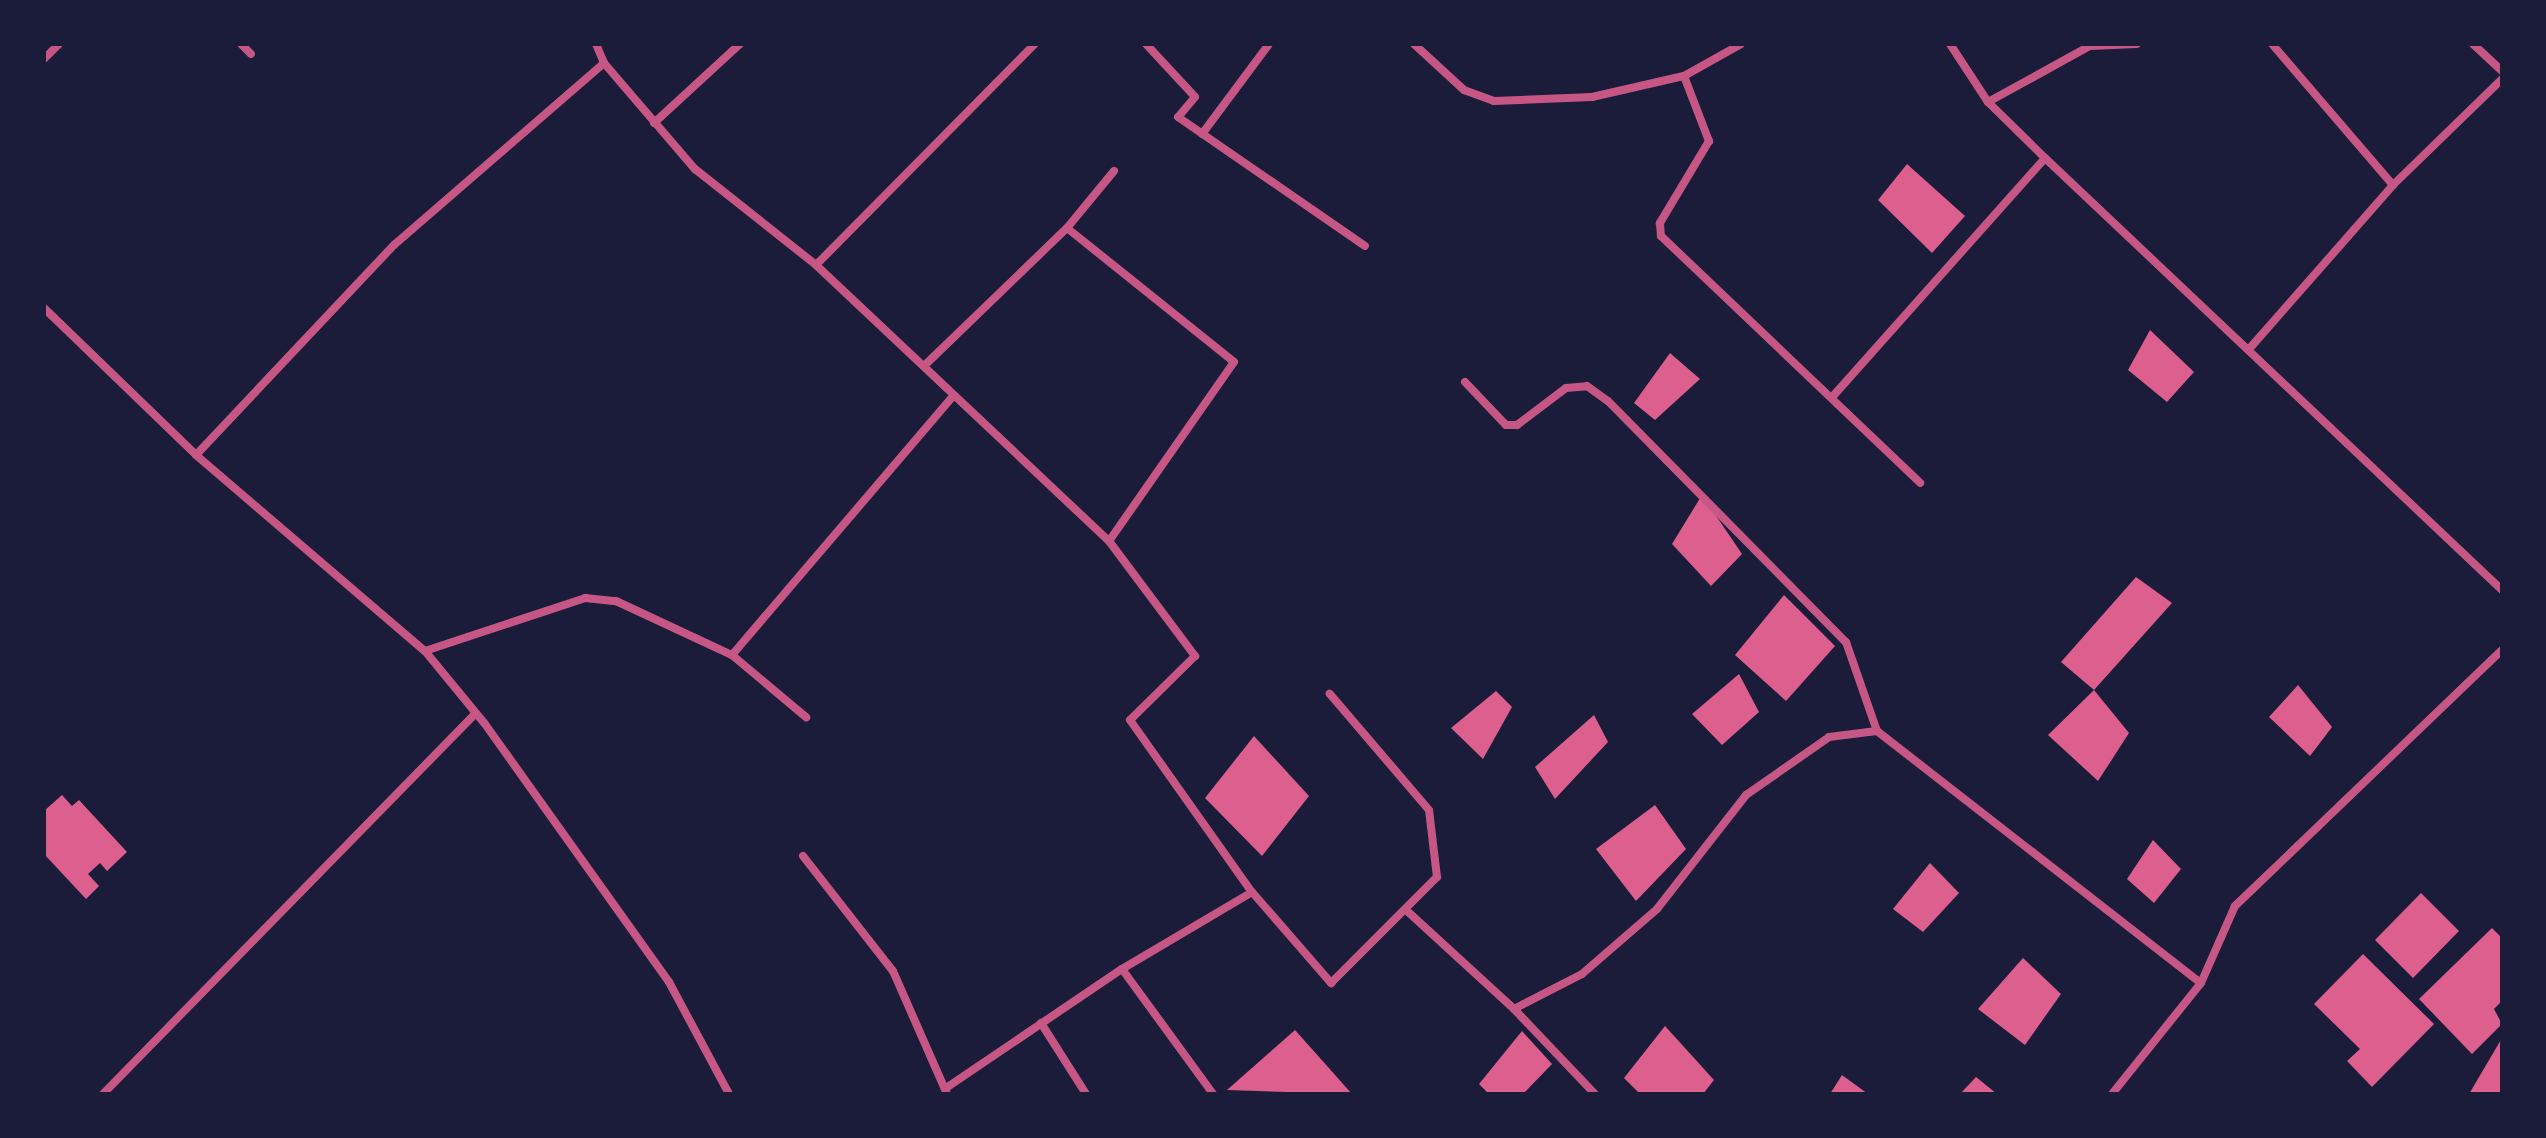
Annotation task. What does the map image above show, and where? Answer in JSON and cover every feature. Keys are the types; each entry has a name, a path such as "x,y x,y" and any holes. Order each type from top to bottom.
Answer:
{"street":[{"path":"44,59 59,44"},
{"path":"241,44 251,54"},
{"path":"596,44 604,63 695,169 816,265 1109,541 1195,656 1130,720 1252,892 1331,983 1437,877 1429,810 1330,694"},
{"path":"654,123 740,44"},
{"path":"816,265 1035,44"},
{"path":"1146,44 1195,97 1178,117 1365,246"},
{"path":"1202,134 1269,44"},
{"path":"1414,44 1478,99 1592,97 1684,76 1741,44"},
{"path":"1950,44 1988,102 2502,590"},
{"path":"1988,102 2090,46 2137,44"},
{"path":"2272,44 2393,185"},
{"path":"2473,44 2502,71"},
{"path":"196,455 394,245 604,63"},
{"path":"1684,76 1709,141 1659,232 1834,395 1920,483"},
{"path":"2250,348 2393,185 2502,79"},
{"path":"2494,87 2502,95"},
{"path":"1834,395 2045,158"},
{"path":"925,365 1067,228 1114,171"},
{"path":"1067,228 1234,362 1109,541"},
{"path":"44,308 196,455 425,651 476,713 669,982 729,1094"},
{"path":"1465,382 1506,425 1517,425 1566,388 1587,386 1608,401 1846,642 1877,731 2201,983"},
{"path":"732,655 953,396"},
{"path":"425,651 585,598 616,601 732,655 806,717"},
{"path":"2112,1094 2201,983 2235,906 2502,650"},
{"path":"103,1094 476,713"},
{"path":"1514,1009 1582,974 1657,909 1746,795 1829,737 1877,731"},
{"path":"803,856 893,971 947,1091 1122,969 1252,892"},
{"path":"1406,910 1514,1009 1595,1094"},
{"path":"1122,969 1213,1094"},
{"path":"1041,1023 1086,1094"}],"building":[{"path":"1907,164 1965,216 1932,253 1878,200"},
{"path":"2150,330 2194,372 2167,402 2128,370"},
{"path":"1670,353 1700,379 1655,420 1634,403"},
{"path":"1702,495 1742,554 1711,586 1672,544"},
{"path":"2136,577 2172,603 2094,690 2061,662"},
{"path":"1784,595 1835,646 1786,701 1735,655"},
{"path":"1739,674 1759,712 1722,745 1692,714"},
{"path":"2298,685 2332,727 2310,756 2269,717"},
{"path":"2094,690 2129,733 2098,781 2048,735"},
{"path":"1496,691 1512,707 1483,759 1451,728"},
{"path":"1594,715 1608,742 1555,799 1535,767"},
{"path":"1254,736 1309,796 1262,856 1205,798"},
{"path":"62,795 72,806 79,800 127,852 107,871 100,863 88,874 99,886 86,899 44,854 44,811"},
{"path":"1655,805 1686,849 1636,901 1596,849"},
{"path":"2153,840 2181,869 2154,903 2127,879"},
{"path":"1930,863 1959,893 1923,932 1893,909"},
{"path":"2421,893 2459,931 2413,978 2375,940"},
{"path":"2492,928 2502,938 2502,1001 2494,1009 2502,1024 2472,1054 2419,999"},
{"path":"2363,954 2434,1024 2372,1087 2347,1061 2360,1049 2314,1004"},
{"path":"2023,958 2061,994 2025,1045 1978,1009"},
{"path":"1665,1026 1714,1080 1703,1094 1640,1094 1624,1078"},
{"path":"1295,1030 1352,1094 1227,1090"},
{"path":"1522,1031 1552,1064 1523,1094 1489,1094 1479,1084"},
{"path":"2502,1038 2502,1094 2469,1094"},
{"path":"1842,1075 1868,1094 1830,1094"},
{"path":"1976,1077 1997,1094 1960,1094"}]}
